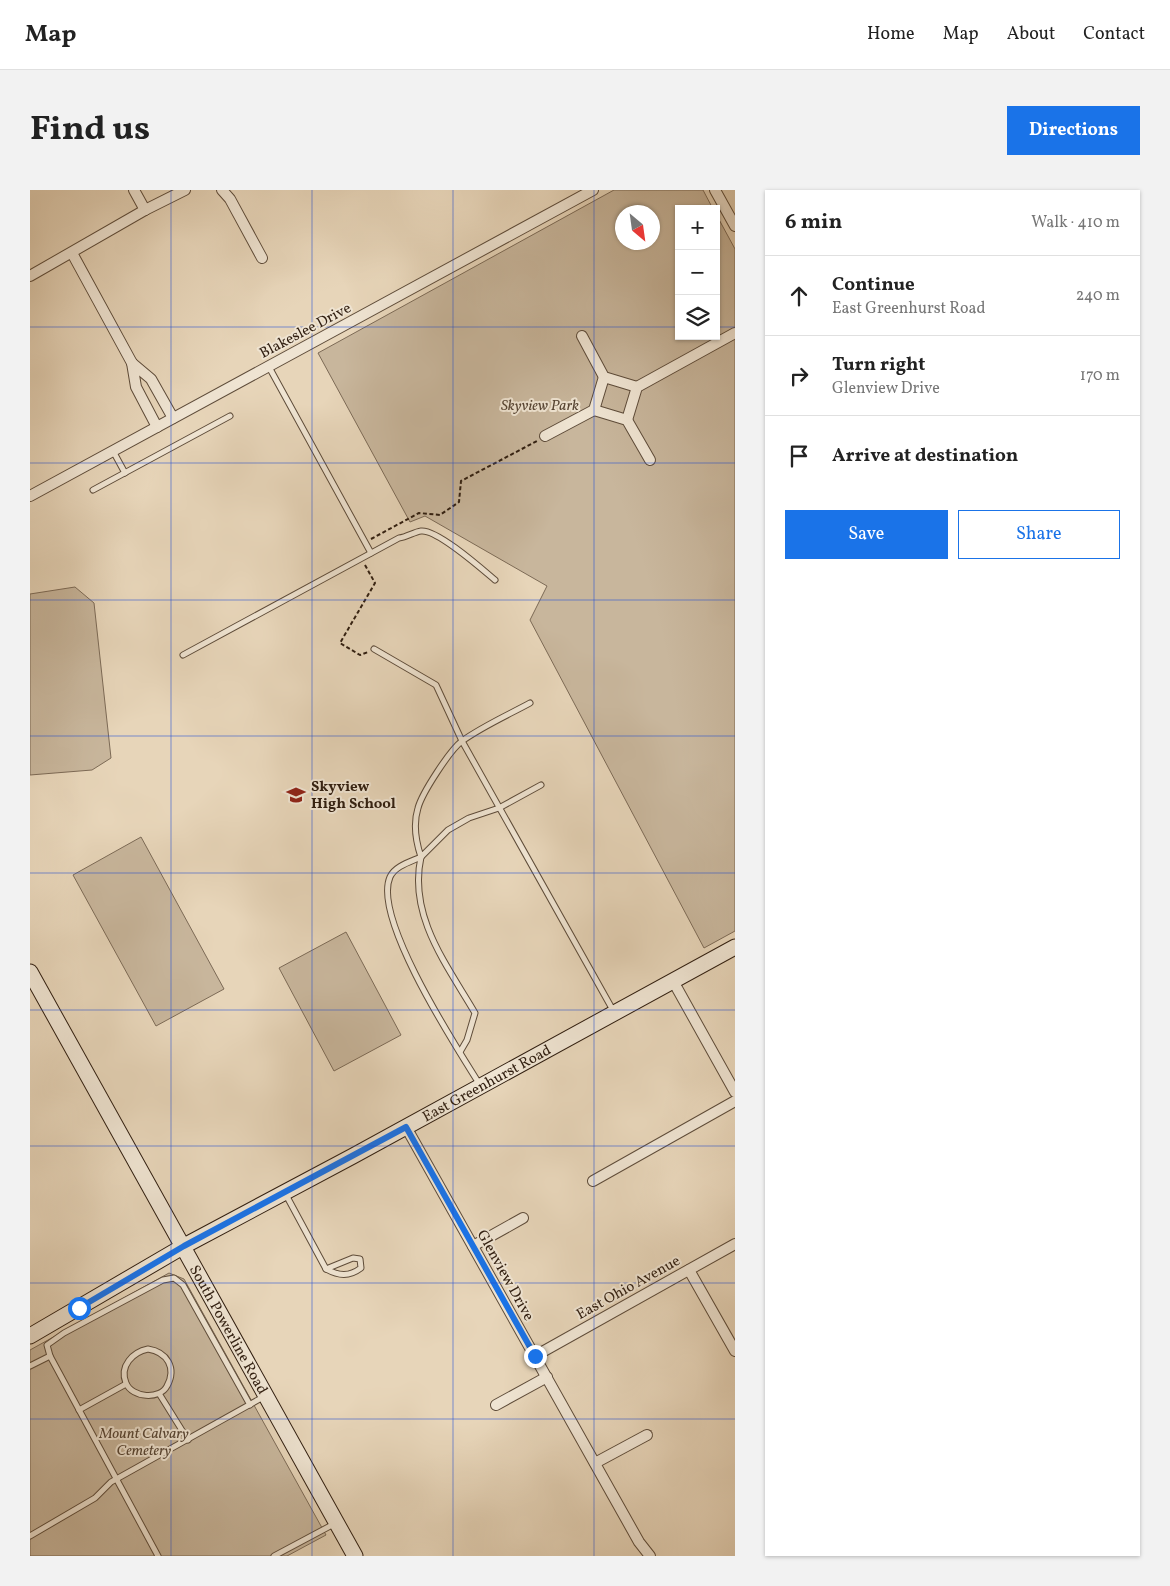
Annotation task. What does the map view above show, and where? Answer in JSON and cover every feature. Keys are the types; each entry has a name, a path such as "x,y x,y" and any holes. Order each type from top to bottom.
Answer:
{"main road":[{"name":"East Greenhurst Road","path":"41,1338 184,1246 481,1087 735,947"},
{"name":"South Powerline Road","path":"30,972 355,1556"}],"street":[{"path":"134,190 145,210"},
{"path":"30,276 145,210 185,190"},
{"path":"222,190 230,199 262,258"},
{"name":"Blakeslee Drive","path":"30,496 593,190"},
{"path":"715,190 735,226"},
{"path":"72,253 132,363 136,387 157,427"},
{"path":"627,420 637,387 735,333"},
{"path":"582,336 604,377 637,387"},
{"path":"132,363 151,379 173,418"},
{"path":"594,410 604,377"},
{"path":"545,436 594,410 627,420 650,460"},
{"path":"673,981 735,1092"},
{"path":"592,1181 735,1101"},
{"name":"Glenview Drive","path":"406,1127 639,1542 650,1556"},
{"path":"473,1246 523,1218"},
{"name":"East Ohio Avenue","path":"535,1356 735,1244"},
{"path":"689,1270 735,1351"},
{"path":"496,1405 546,1377"},
{"path":"595,1463 646,1435"}],"lane":[{"path":"269,367 370,554"},
{"path":"93,490 230,416"},
{"path":"113,451 125,473"},
{"path":"184,654 399,538 423,530 462,552 495,580"},
{"path":"374,649 436,685 462,741 615,1014"},
{"path":"460,1052 467,1040 474,1013 423,917 418,895 418,872 421,857 415,827 418,807 447,758 462,741 530,703"},
{"path":"481,1087 403,950 390,918 387,897 389,878 397,868 421,857 448,830 469,818 499,808 541,785"},
{"path":"285,1193 326,1269 344,1276 362,1268 362,1264 360,1259 353,1258 326,1269"},
{"path":"158,1556 41,1338 64,1333 163,1280 174,1278 183,1285 250,1405"},
{"path":"140,1351 156,1351 168,1360 172,1375 166,1389 160,1395 144,1394 126,1384 125,1374 129,1360 140,1351"},
{"path":"30,1366 50,1356"},
{"path":"79,1410 126,1384"},
{"path":"160,1395 188,1440"},
{"path":"30,1536 95,1498 117,1478 266,1396"},
{"path":"274,1556 336,1522"}],"path":[{"path":"364,542 420,513 443,513 458,502 461,481 545,436"},
{"path":"362,558 376,583 340,644 360,655 374,649"}],"green space":[{"name":"Skyview Park","path":"614,190 703,190 711,205 675,205 675,340 720,340 720,221 735,249 735,931 704,948 530,620 547,586 425,516 410,522 318,353"},
{"path":"75,587 94,603 111,758 92,770 30,775 30,594"},
{"path":"141,837 224,989 156,1026 73,875"},
{"path":"346,932 401,1035 334,1071 279,968"},
{"name":"Mount Calvary Cemetery","path":"169,1273 184,1279 326,1535 287,1556 30,1556 30,1350"}],"place":[{"name":"Skyview High School","path":"296,795"}],"route":[{"path":"79,1308 184,1246 406,1127 535,1356"}]}
